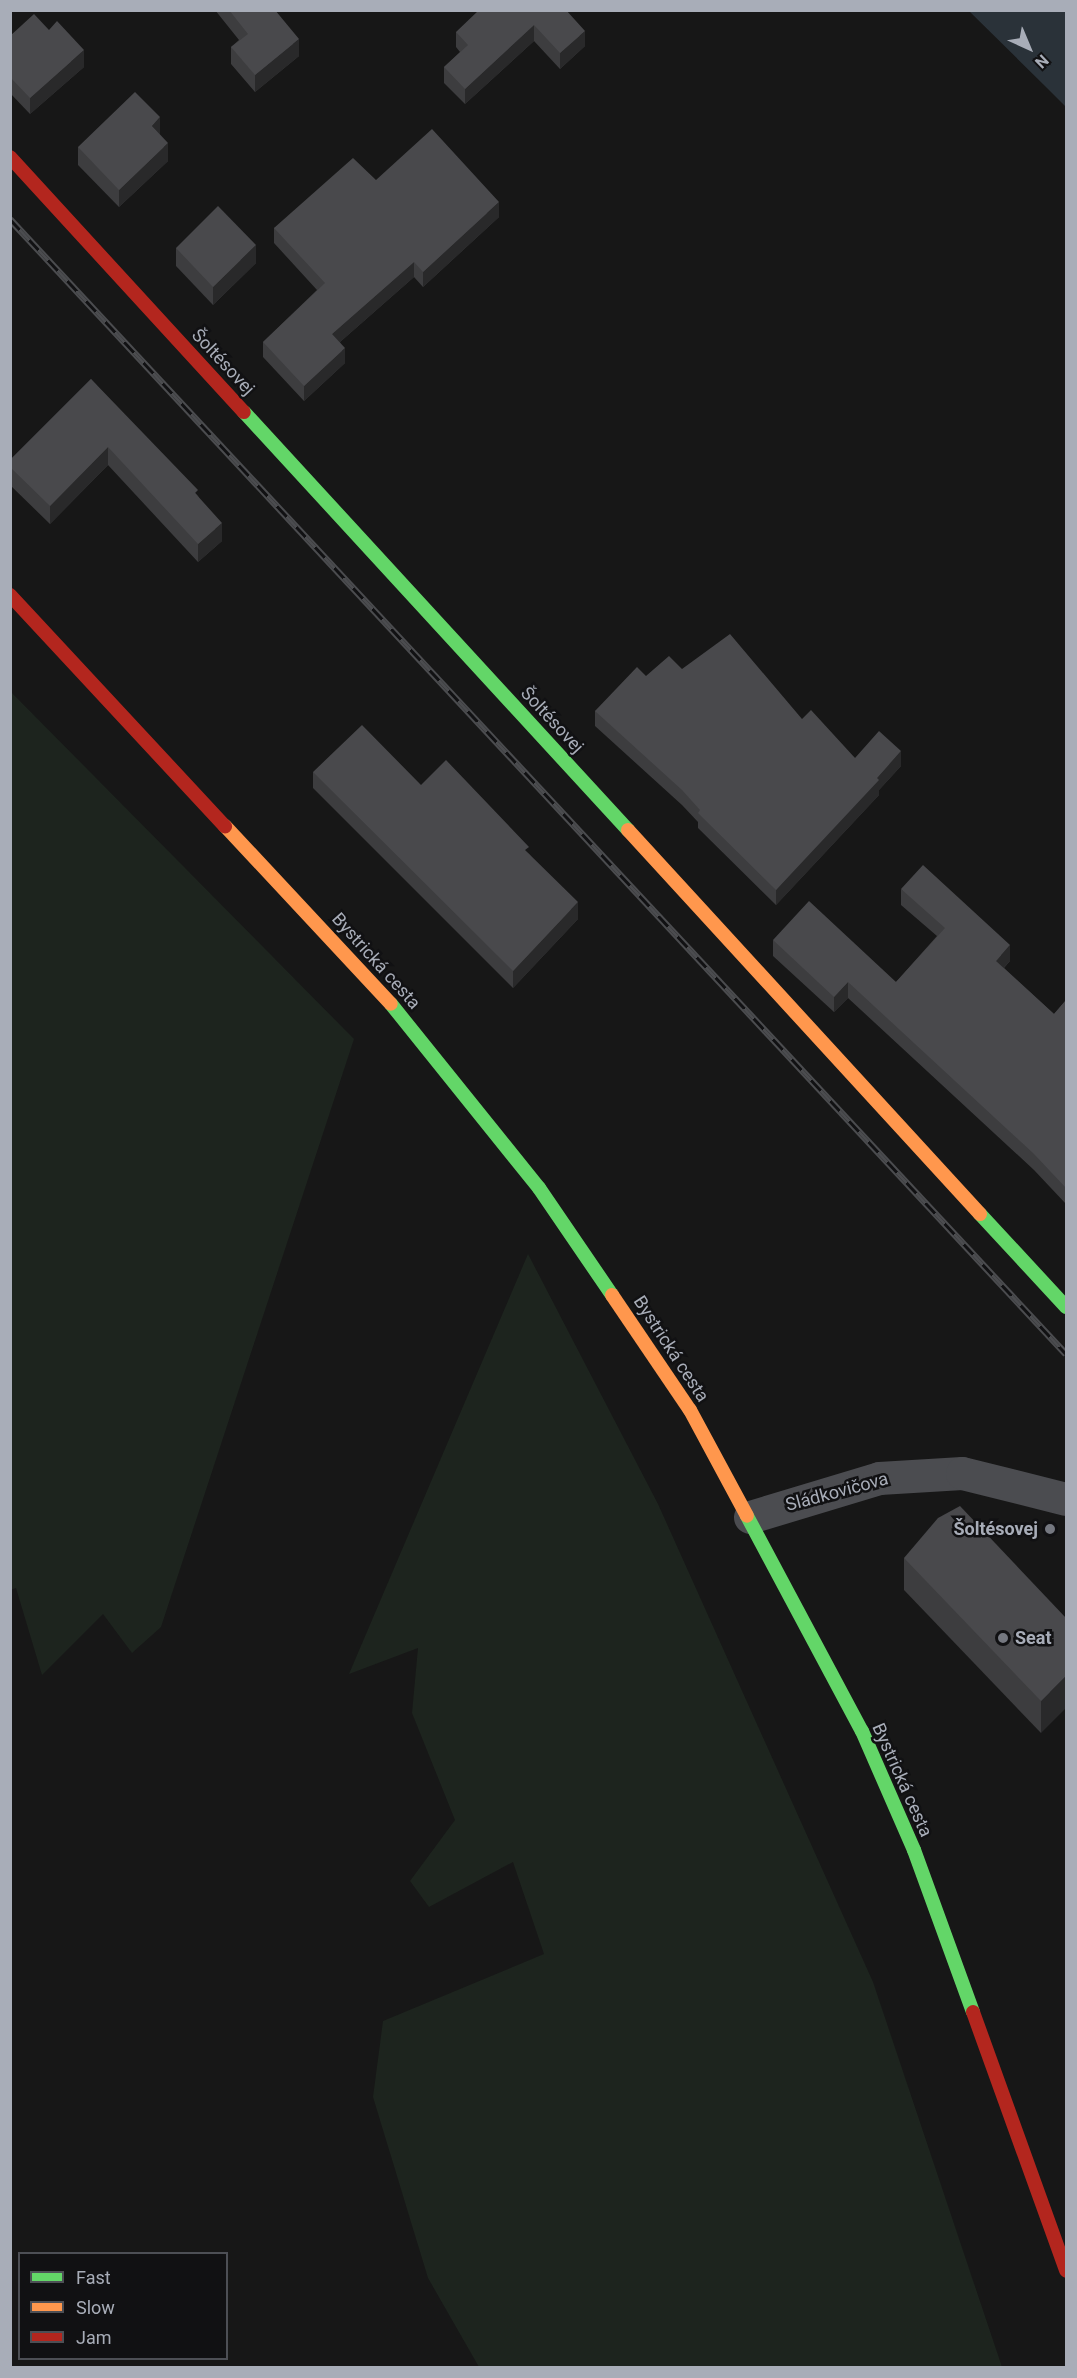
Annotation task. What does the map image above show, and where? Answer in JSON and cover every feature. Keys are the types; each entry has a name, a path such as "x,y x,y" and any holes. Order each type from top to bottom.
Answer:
{"main road":[{"name":"Šoltésovej","path":"10,157 1066,1307"},
{"name":"Bystrická cesta","path":"10,595 260,861 419,1035 487,1118 613,1293 690,1410 750,1516 862,1731 914,1850 1066,2271"}],"street":[{"name":"Sládkovičova","path":"750,1516 879,1478 962,1473 1066,1499"}],"shaded area":[{"path":"969,11 1066,11 1066,107 1047,88"},
{"path":"11,692 354,1039 161,1627 132,1653 103,1614 42,1675 16,1588 10,1590"},
{"path":"528,1254 658,1504 873,1982 1002,2367 479,2367 428,2278 373,2097 383,2021 544,1954 513,1862 429,1907 410,1881 455,1820 412,1713 418,1648 349,1674"}],"building":[{"path":"229,10 275,10 299,39 255,75 231,47 248,34"},
{"path":"479,10 566,10 585,31 560,53 534,25 465,89 444,67 468,45 456,32"},
{"path":"34,14 49,30 57,21 84,50 30,98 10,77 10,36"},
{"path":"135,92 160,117 152,126 168,143 119,190 78,147"},
{"path":"432,129 499,202 423,272 414,262 332,334 345,348 304,386 263,342 325,283 274,228 353,158 376,180"},
{"path":"218,206 256,245 213,287 176,248"},
{"path":"91,379 198,490 195,493 222,523 198,544 108,447 50,506 10,467 10,460"},
{"path":"730,634 802,719 811,710 855,758 879,731 901,751 877,778 879,780 776,890 698,813 700,810 682,790 595,711 637,667 646,676 669,656 682,669"},
{"path":"362,725 421,785 446,760 529,847 525,850 578,902 513,971 313,772"},
{"path":"923,865 1010,945 996,961 1054,1014 1066,1000 1066,1188 1034,1154 848,982 834,997 773,940 809,901 896,982 945,928 901,889"},
{"name":"Seat","path":"960,1506 1066,1618 1066,1676 1041,1701 904,1558 938,1518"}],"railway":[{"path":"10,219 1066,1354"}],"traffic: fast":[{"path":"244,412 628,830"},
{"path":"391,1004 539,1188 612,1295"},
{"path":"980,1214 1066,1307"},
{"path":"747,1516 862,1731 914,1850 973,2012"}],"traffic: slow":[{"path":"225,826 391,1004"},
{"path":"628,830 980,1214"},
{"path":"612,1295 690,1410 747,1516"}],"traffic: jam":[{"path":"10,157 244,412"},
{"path":"10,595 225,826"},
{"path":"973,2012 1066,2271"}],"place":[{"name":"Šoltésovej","path":"1050,1529"},
{"name":"Seat","path":"1003,1638"}]}
